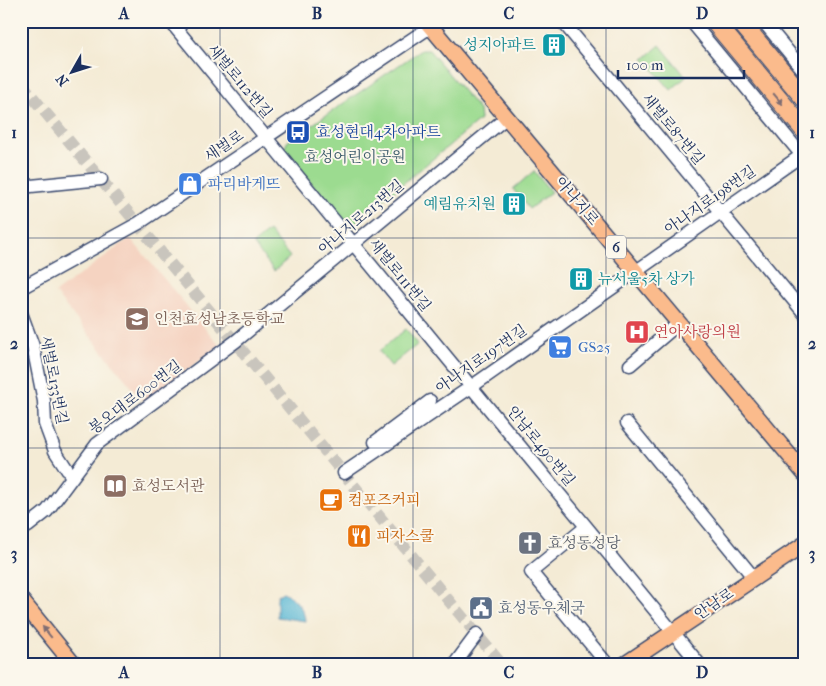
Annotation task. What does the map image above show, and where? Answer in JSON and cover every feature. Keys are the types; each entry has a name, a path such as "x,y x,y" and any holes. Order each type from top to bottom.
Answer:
{"highway":[{"path":"714,21 805,131"},
{"path":"740,21 805,99"}],"main road":[{"name":"아나지로","path":"432,23 507,117 805,474"},
{"name":"안남로","path":"624,665 805,544"},
{"path":"21,600 74,665"}],"street":[{"name":"새벌로112번길","path":"170,21 266,138"},
{"name":"새벌로87번길","path":"562,21 805,314"},
{"path":"691,21 803,157"},
{"path":"763,21 805,72"},
{"name":"새벌로","path":"21,288 139,224 432,23"},
{"name":"아나지로213번길","path":"236,342 507,117"},
{"name":"새벌로111번길","path":"266,138 471,386"},
{"name":"아나지로198번길","path":"636,272 720,212 803,157"},
{"path":"21,187 101,178"},
{"name":"아나지로197번길","path":"344,473 636,272"},
{"name":"새벌로133번길","path":"21,313 33,346 44,401 45,424 55,451 72,477"},
{"path":"630,365 679,323"},
{"name":"봉오대로600번길","path":"21,529 28,526 47,511 96,444 236,342"},
{"name":"안남로490번길","path":"471,386 700,665"},
{"path":"381,448 375,442 430,401"},
{"path":"626,423 754,578"},
{"path":"586,527 531,572 608,665"},
{"path":"454,665 477,634"}],"shaded area":[{"name":"인천효성남초등학교","path":"130,238 220,346 143,401 55,293"}],"green space":[{"path":"660,45 686,77 671,90 644,59"},
{"name":"효성어린이공원","path":"421,50 429,50 479,110 480,120 348,229 284,150 287,142"},
{"path":"534,171 551,192 529,209 513,189"},
{"path":"269,231 290,257 274,271 253,244"},
{"path":"406,329 418,344 391,366 379,351"}],"water":[{"path":"283,592 298,604 303,612 305,621 277,617 277,598"}],"tunnel":[{"path":"21,83 502,665"}],"place":[{"name":"성지아파트","path":"554,45"},
{"name":"효성현대4차아파트","path":"298,132"},
{"name":"파리바게뜨","path":"190,184"},
{"name":"예림유치원","path":"514,204"},
{"name":"뉴서울5차 상가","path":"581,279"},
{"name":"인천효성남초등학교","path":"137,319"},
{"name":"연아사랑의원","path":"637,332"},
{"name":"GS25","path":"560,347"},
{"name":"효성도서관","path":"115,486"},
{"name":"컴포즈커피","path":"331,500"},
{"name":"피자스쿨","path":"359,536"},
{"name":"효성동성당","path":"530,543"},
{"name":"효성동우체국","path":"481,608"}]}
